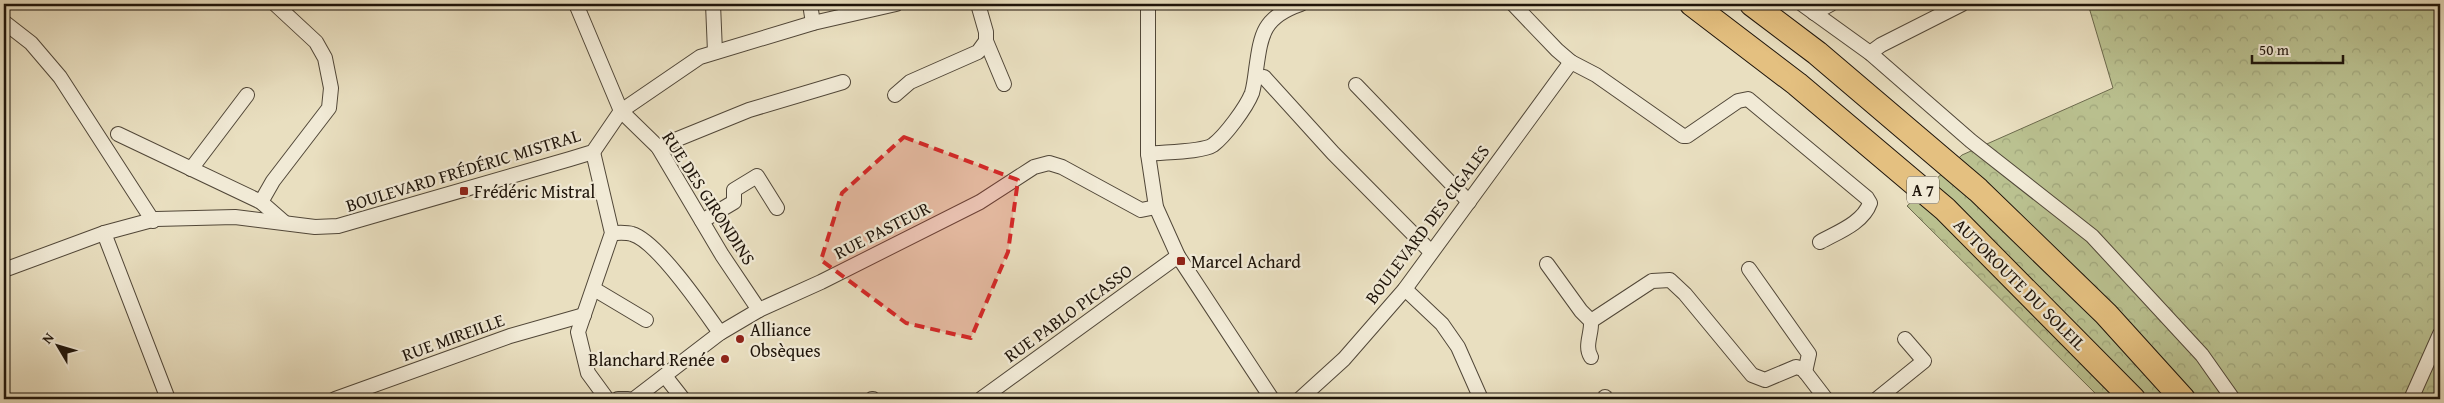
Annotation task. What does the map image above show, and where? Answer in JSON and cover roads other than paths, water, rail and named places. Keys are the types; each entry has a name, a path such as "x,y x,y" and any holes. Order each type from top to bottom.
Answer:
{"highway":[{"name":"AUTOROUTE DU SOLEIL","path":"1692,4 1797,84 1945,209 2133,399"},
{"name":"A 7","path":"1752,4 1817,53 1978,190 2106,314 2183,399"}],"street":[{"path":"260,202 273,181 329,108 331,88 324,58 316,42 275,4"},
{"path":"576,4 621,111 700,57 813,23 896,4"},
{"path":"714,4 715,52"},
{"path":"810,4 813,23"},
{"path":"978,4 986,32 986,41 1004,84"},
{"path":"1148,4 1148,154 1156,207 1178,256 1272,399"},
{"path":"1148,154 1198,150 1212,146 1226,132 1252,92 1261,37 1275,17 1283,10 1302,4"},
{"path":"1513,4 1556,50 1571,62 1596,74 1683,136 1687,136 1738,101 1748,99 1867,198 1870,203 1867,212 1860,219 1820,242"},
{"path":"1802,4 1870,53 1971,141 2092,236 2202,355 2233,399"},
{"path":"1814,13 1831,4"},
{"path":"1870,53 1881,45 1962,4"},
{"path":"4,22 31,43 60,77 153,220"},
{"path":"895,95 910,82 978,52 986,41"},
{"name":"BOULEVARD DES CIGALES","path":"1300,399 1344,359 1404,289 1571,62"},
{"path":"1264,77 1333,154 1431,252"},
{"path":"658,147 749,110 843,82"},
{"path":"1356,85 1469,202"},
{"path":"191,169 247,95"},
{"name":"RUE DES GIRONDINS","path":"621,111 658,147 702,221 759,310"},
{"name":"BOULEVARD FRÉDÉRIC MISTRAL","path":"5,269 104,233 153,220 235,217 315,227 338,226 363,221 593,152 621,111"},
{"path":"118,134 260,202 286,223"},
{"path":"593,152 612,233 578,332 588,372 607,399"},
{"name":"RUE PASTEUR","path":"634,399 720,333 759,310 821,282 980,202 1034,166 1049,163 1062,167 1141,210 1156,207"},
{"path":"702,221 734,202 734,190 757,176 777,208"},
{"path":"104,233 168,399"},
{"path":"612,233 632,234 646,241 686,287 720,333"},
{"name":"RUE PABLO PICASSO","path":"980,399 1178,256"},
{"path":"1547,264 1581,311 1591,321 1592,331 1587,345 1591,357"},
{"path":"1749,270 1809,354 1805,372"},
{"path":"1591,321 1652,281 1670,280 1685,294 1752,375 1766,380 1796,367 1805,372 1826,399"},
{"path":"594,289 646,320"},
{"path":"1404,289 1430,312 1453,340 1481,399"},
{"name":"RUE MIREILLE","path":"335,399 510,336 584,315"},
{"path":"2411,399 2440,334"},
{"path":"1877,399 1924,361 1904,340"},
{"path":"665,376 684,399"},
{"path":"618,399 628,399"}],"place":[{"name":"Frédéric Mistral","path":"464,191"},
{"name":"Marcel Achard","path":"1181,261"},
{"name":"Alliance Obsèques","path":"740,339"},
{"name":"Blanchard Renée","path":"725,359"}]}
